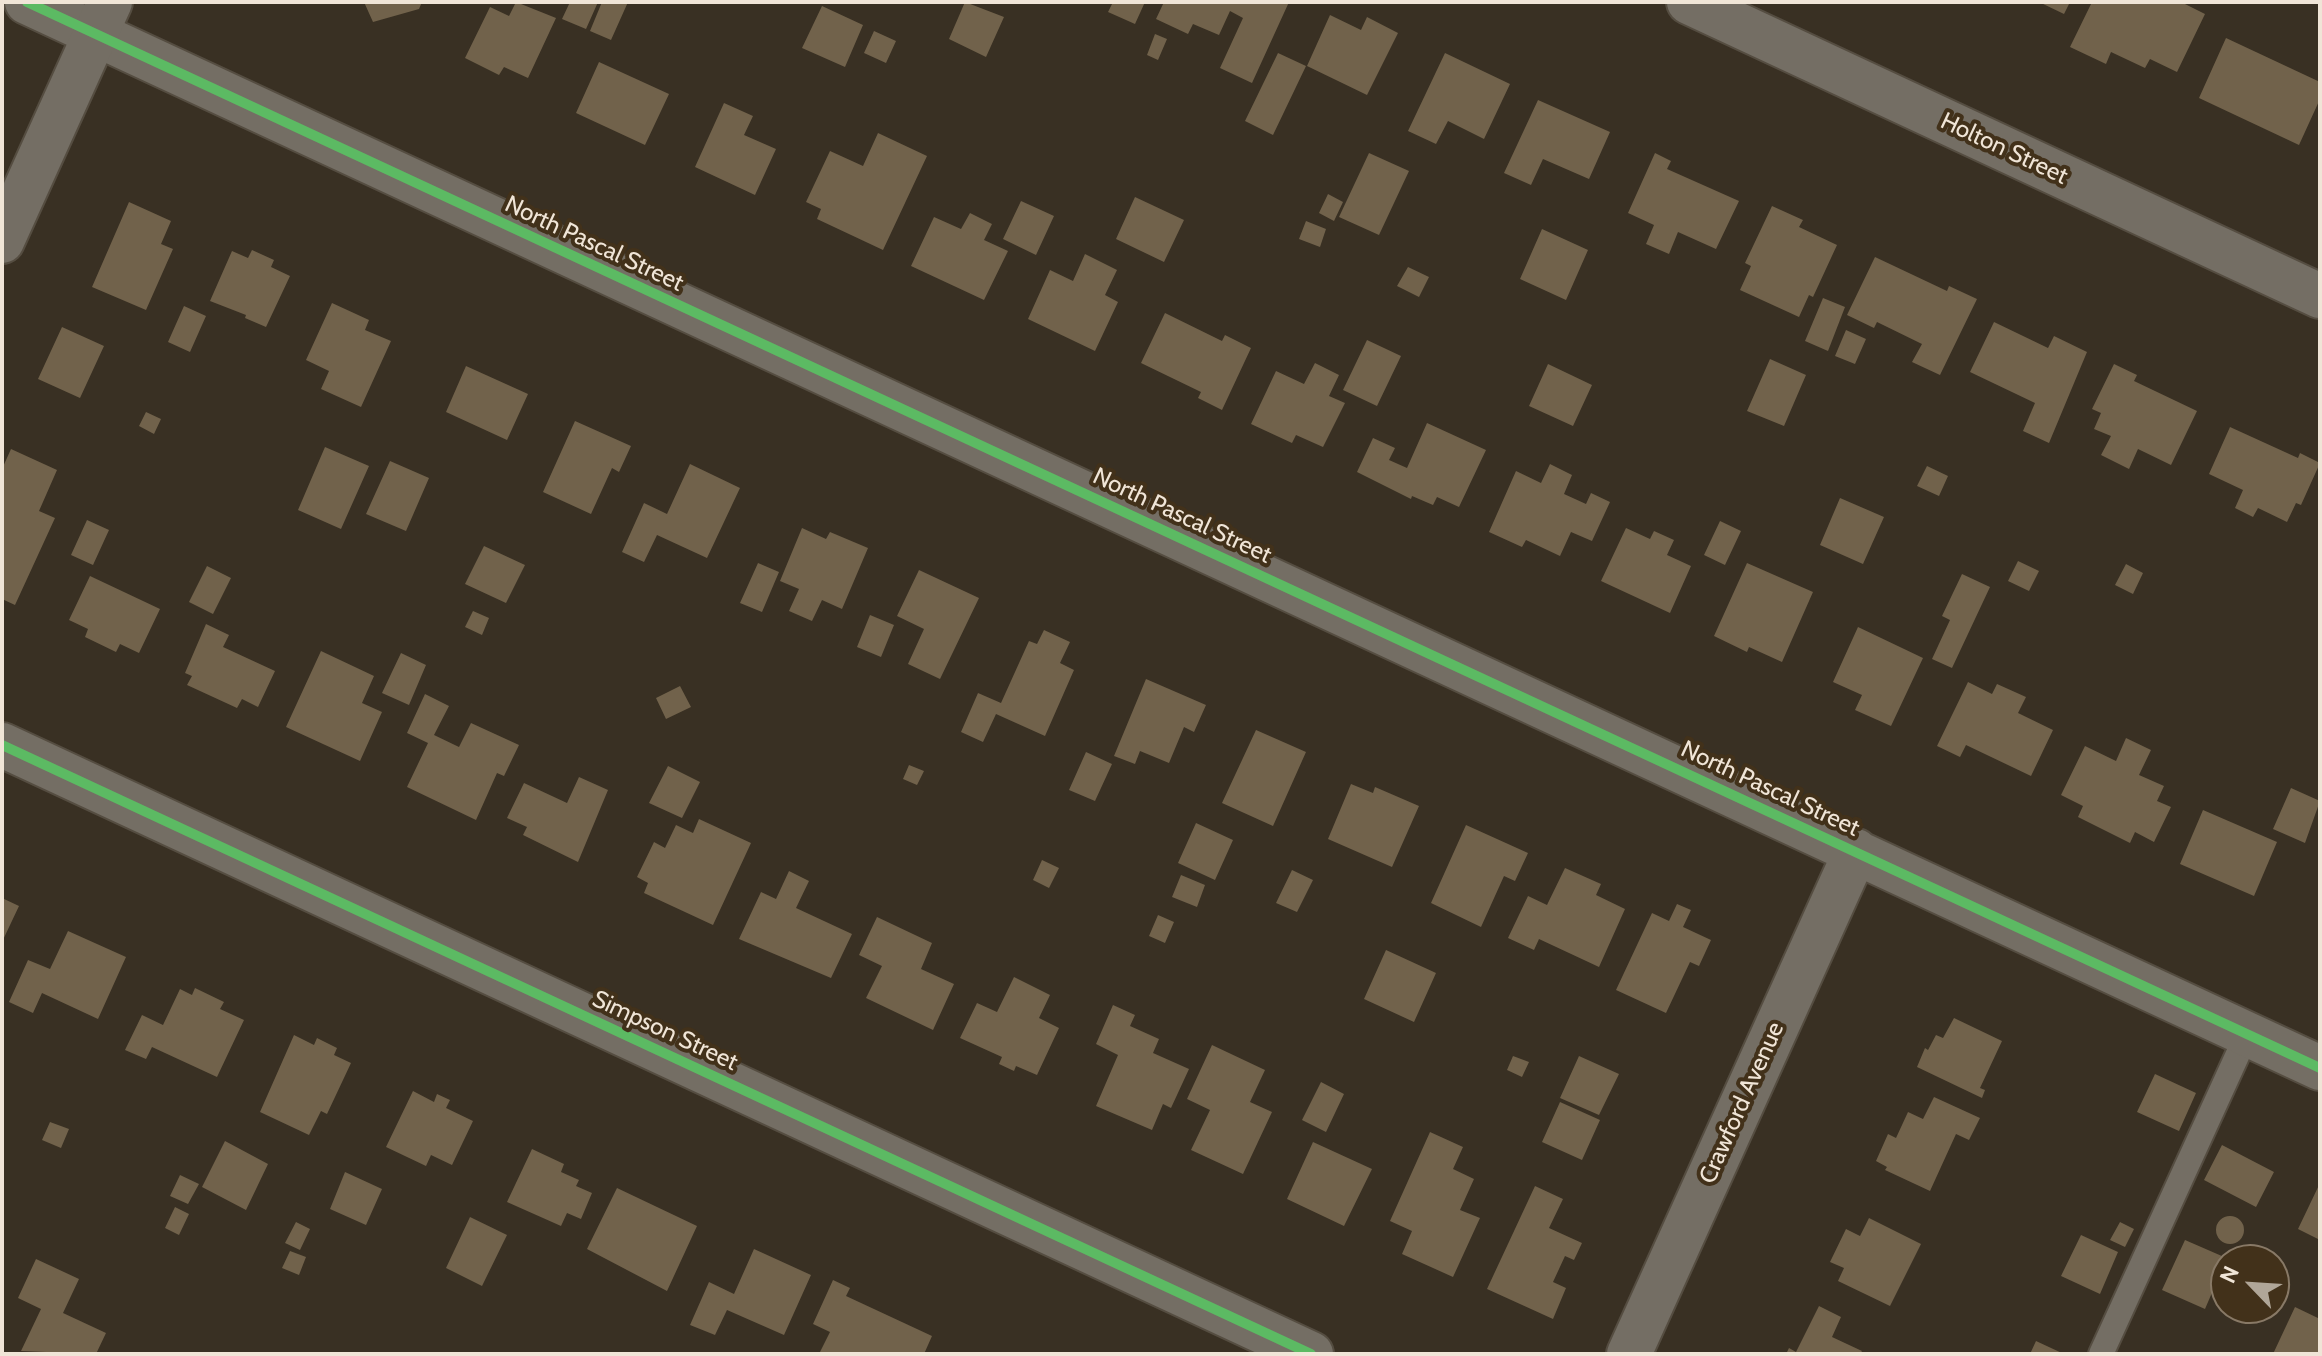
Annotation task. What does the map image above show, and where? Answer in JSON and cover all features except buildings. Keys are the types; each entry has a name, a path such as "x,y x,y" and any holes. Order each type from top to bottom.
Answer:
{"street":[{"name":"North Pascal Street","path":"27,2 103,18 1856,851 2320,1068"},
{"name":"Holton Street","path":"1689,2 2320,296"},
{"path":"2,241 103,18"},
{"name":"Simpson Street","path":"2,745 1311,1354"},
{"name":"Crawford Avenue","path":"1629,1354 1856,851"}],"lane":[{"path":"2101,1354 2248,1032"}],"cycle path":[{"path":"27,2 2320,1068"},
{"path":"2,745 1311,1354"}]}
